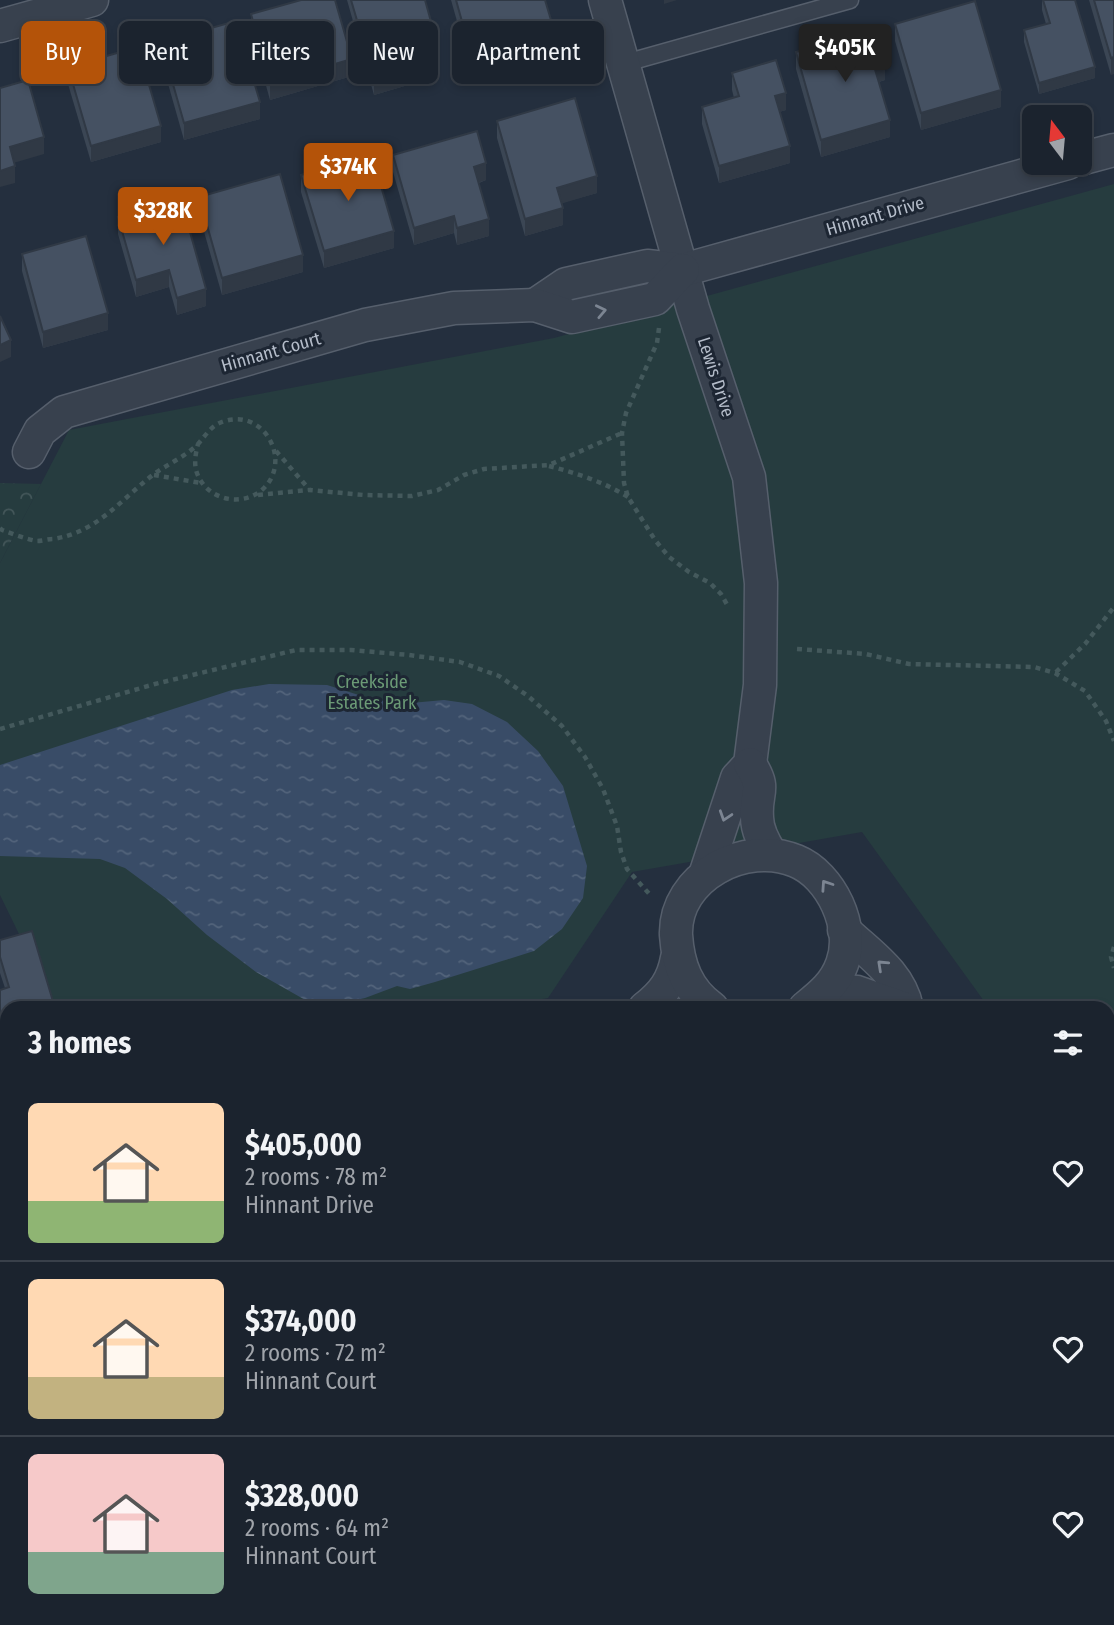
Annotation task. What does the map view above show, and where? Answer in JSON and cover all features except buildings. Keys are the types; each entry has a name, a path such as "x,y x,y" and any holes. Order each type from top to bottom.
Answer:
{"street":[{"path":"0,26 92,0"},
{"name":"Lewis Drive","path":"605,0 683,270 749,477 761,583 760,685 750,764 737,778 706,872"},
{"path":"1092,156 1114,150"},
{"name":"Hinnant Drive","path":"683,270 1025,175"},
{"name":"Hinnant Court","path":"29,452 40,431 64,412 365,325 454,308 535,305 566,284 647,266 683,270"},
{"name":"Lewis Drive","path":"750,764 760,780 757,817 761,838 771,854"},
{"path":"654,1001 670,984 677,958 676,923 687,895 706,872 739,858 771,854 797,861 818,874 842,909 846,948 842,964 817,999"},
{"path":"844,930 891,974 904,992 905,1001"},
{"path":"677,958 689,985 704,1001"},
{"path":"817,999 857,992 884,1001"}],"lane":[{"path":"622,64 849,0"}],"path":[{"path":"660,320 657,343 630,404 622,433 624,483 628,497 654,540 689,572 710,583 729,608"},
{"path":"309,490 275,450 262,429 251,422 226,420 205,433 198,444 196,470 202,483 210,492 233,500 309,490 412,496 438,490 464,475 484,469 545,465 622,433"},
{"path":"0,528 38,541 73,536 105,518 153,475 198,444"},
{"path":"256,495 273,476 275,450"},
{"path":"545,465 579,474 628,497"},
{"path":"153,475 202,483"},
{"path":"1055,673 1085,644 1114,607"},
{"path":"797,649 866,654 909,663 1034,667 1055,673 1085,691 1106,721 1114,741"},
{"path":"0,729 155,684 296,650 351,650 460,662 499,676 528,695 562,726 585,757 603,789 617,826 627,869 645,888 656,906"},
{"path":"1114,947 1111,957 1114,968"}],"green space":[{"name":"Creekside Estates Park","path":"1114,184 1114,1001 984,1001 862,832 632,872 548,998 531,1001 52,1001 0,895 0,563 69,430 554,338"},
{"path":"0,483 41,484 0,563"}],"water":[{"path":"269,684 327,685 400,704 444,700 472,704 507,722 538,751 563,786 587,866 583,898 562,929 534,951 410,989 397,986 352,1001 307,1001 256,972 125,868 100,859 0,856 0,765 232,690"}]}
